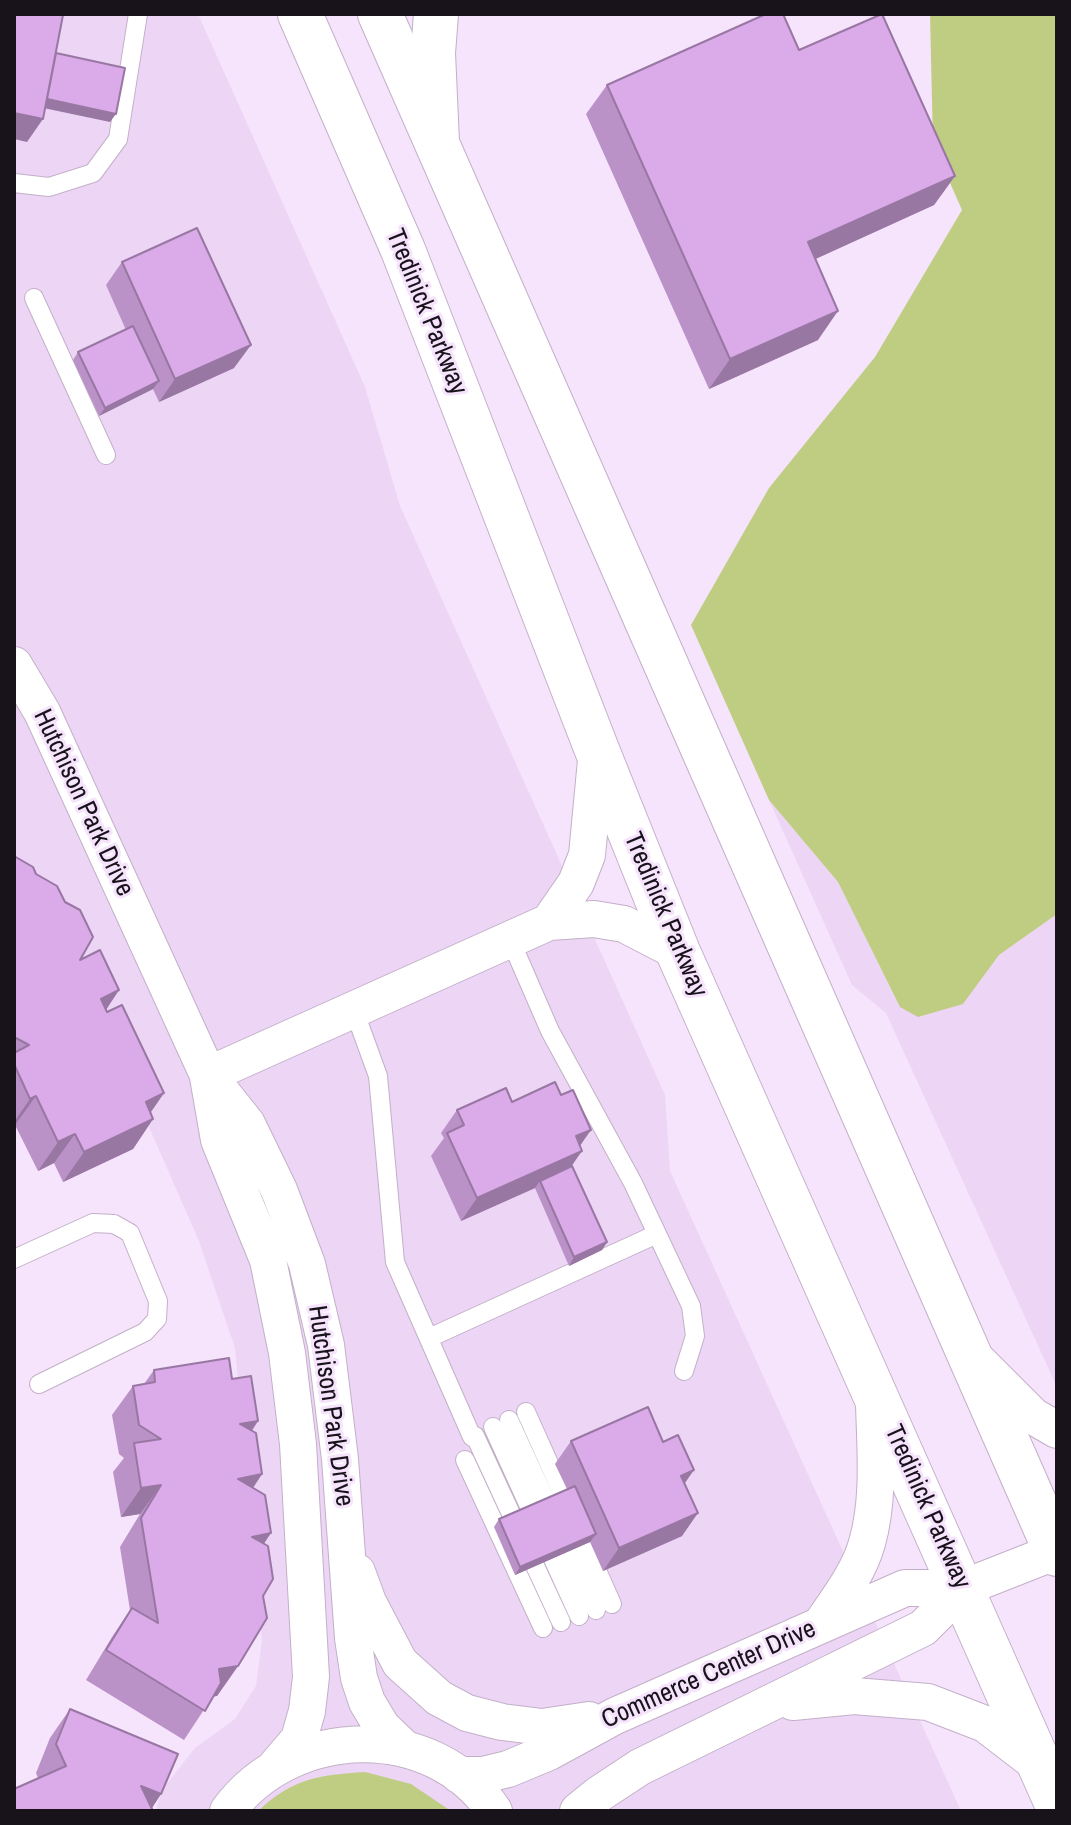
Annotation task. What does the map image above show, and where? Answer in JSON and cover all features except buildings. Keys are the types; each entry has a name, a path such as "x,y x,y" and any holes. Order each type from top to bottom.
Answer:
{"street":[{"name":"Tredinick Parkway","path":"300,14 403,250 678,952 1049,1786"},
{"path":"380,14 1057,1552"},
{"path":"436,14 433,53 437,142"},
{"name":"Hutchison Park Drive","path":"14,665 42,712 208,1075 247,1124 279,1190 307,1264 326,1345 359,1678 367,1702 382,1727 404,1748"},
{"path":"549,922 576,883 587,855 597,750"},
{"path":"208,1075 549,922 594,919 624,924 678,952"},
{"name":"Hutchison Park Drive","path":"208,1075 219,1140 268,1260 287,1353 298,1444 311,1677 307,1711 299,1739 276,1766"},
{"path":"968,1351 1033,1416 1057,1430"},
{"path":"822,1623 847,1586 866,1545 876,1499 874,1390"},
{"path":"348,1547 368,1602 400,1663 439,1698 467,1713 502,1722 542,1727 615,1716"},
{"name":"Commerce Center Drive","path":"459,1775 483,1775 508,1769 549,1752 615,1716 905,1588 963,1588 1057,1552"},
{"name":"Commerce Center Drive","path":"578,1811 640,1767 923,1628 963,1588"},
{"path":"771,1704 854,1696 928,1702 985,1724 1049,1786"},
{"path":"228,1811 241,1794 276,1766 316,1749 360,1743 404,1748 433,1759 459,1775 488,1801 494,1811"}],"lane":[{"path":"14,183 49,187 93,173 118,139 138,14"},
{"path":"34,298 106,455"},
{"path":"510,939 550,1031 612,1143 691,1306 695,1336 684,1371"},
{"path":"354,1010 378,1076 395,1262 473,1436 587,1613"},
{"path":"14,1259 93,1223 114,1224 130,1233 158,1301 157,1319 145,1332 39,1384"},
{"path":"429,1338 657,1234"},
{"path":"587,1613 509,1420 587,1613"},
{"path":"465,1460 543,1628"}],"shaded area":[{"path":"14,14 198,14 365,387 400,506 665,1095 670,1171 961,1811 156,1811 162,1790 195,1748 235,1719 256,1686 262,1641 235,1348 199,1241 47,894 14,881"},
{"path":"769,800 838,882 900,1007 963,1004 999,955 1057,914 1057,1387 886,1013 852,985"}],"green space":[{"path":"930,14 1057,14 1057,914 999,955 963,1004 918,1017 900,1007 838,882 769,800 691,625 769,488 875,357 962,210 933,144"},
{"path":"365,1772 411,1784 451,1811 258,1811 283,1791 307,1780"}]}
